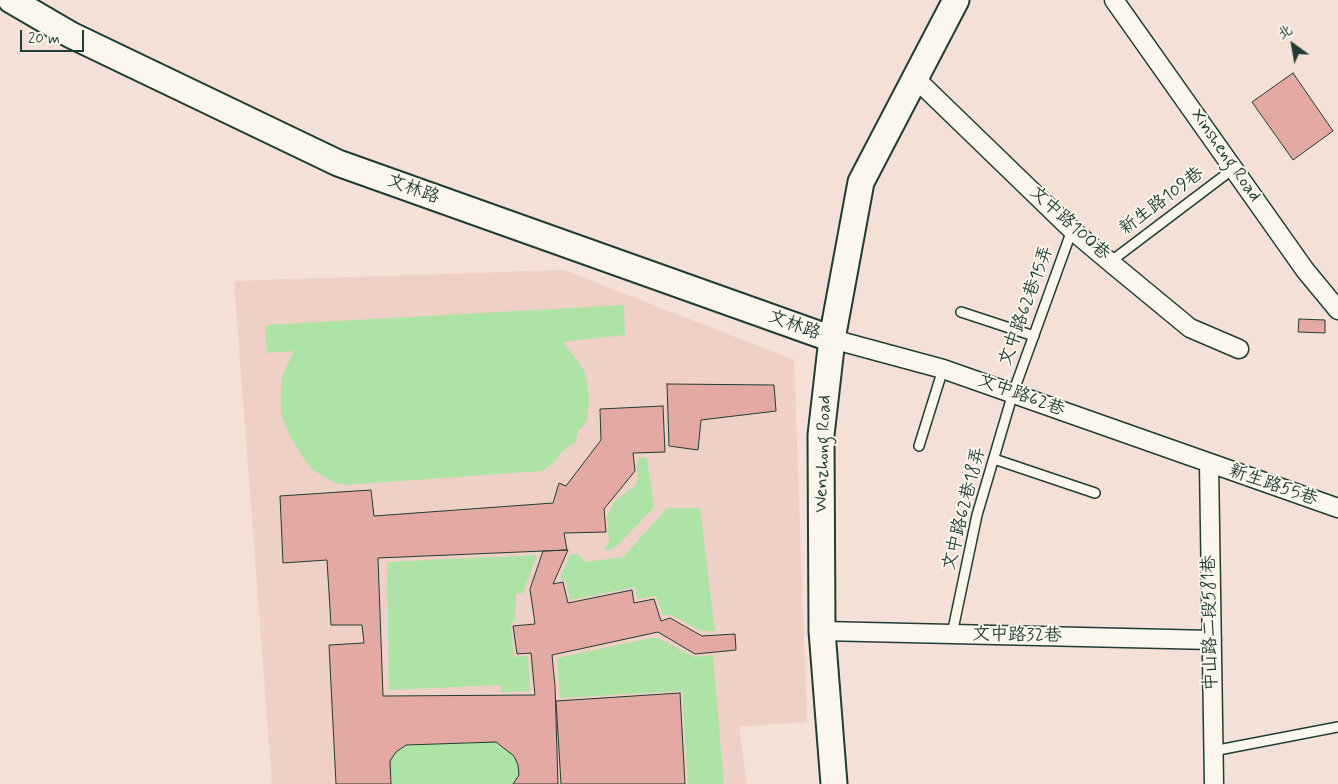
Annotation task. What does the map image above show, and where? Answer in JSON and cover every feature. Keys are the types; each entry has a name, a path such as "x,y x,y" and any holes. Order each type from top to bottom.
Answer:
{"street":[{"name":"文林路","path":"11,0 71,35 338,163 832,339"},
{"name":"Wenzhong Road","path":"834,784 822,631 821,435 832,339 861,182 956,0"},
{"name":"Xinsheng Road","path":"1114,0 1305,270 1338,310"},
{"name":"文中路100巷","path":"915,78 1072,230 1110,262 1190,328 1239,349"},
{"name":"文中路62巷","path":"832,339 943,369 1208,463"},
{"name":"新生路55巷","path":"1208,463 1338,508"},
{"name":"中山路二段581巷","path":"1208,463 1214,784"},
{"name":"文中路32巷","path":"822,631 1212,640"}],"lane":[{"name":"新生路109巷","path":"1110,262 1233,168"},
{"name":"文中路62巷15弄","path":"1013,393 1072,230"},
{"path":"961,312 1034,336"},
{"path":"919,446 943,369"},
{"name":"文中路62巷18弄","path":"952,634 977,515 1013,393"},
{"path":"994,459 1095,493"},
{"path":"1213,751 1338,727"}],"shaded area":[{"path":"564,270 794,360 807,722 739,727 747,784 272,784 234,281"}],"green space":[{"path":"624,305 625,335 563,342 584,370 589,399 587,421 578,431 576,442 565,449 552,464 542,471 345,485 333,482 313,470 302,456 289,434 281,414 283,374 294,351 267,353 265,325"},
{"path":"639,457 647,458 654,507 619,544 612,549 604,551 609,540 607,517 614,502 637,484"},
{"path":"667,508 700,508 715,631 701,631 670,614 663,616 656,596 637,599 635,587 570,600 566,582 560,578 570,555 578,554 585,562 623,557"},
{"path":"537,555 523,593 516,594 515,622 511,622 514,657 528,656 530,691 501,692 501,685 389,690 387,562"},
{"path":"656,637 694,657 713,655 724,784 688,784 682,691 560,698 557,658"},
{"path":"496,742 514,756 518,765 519,775 513,784 391,784 390,761 396,752 406,745"}],"building":[{"path":"1293,73 1333,131 1293,160 1252,102"},
{"path":"1299,319 1325,320 1325,333 1298,332"},
{"path":"667,384 774,385 776,411 701,420 698,450 669,446"},
{"path":"663,406 665,452 633,453 635,471 604,509 606,532 564,533 567,550 550,551 568,550 553,584 563,582 568,603 632,590 634,603 654,599 661,621 670,618 702,636 735,634 736,650 695,654 658,632 552,655 555,686 558,784 513,784 519,775 518,765 514,756 496,742 406,745 396,752 390,761 391,784 336,784 329,645 364,643 362,625 331,625 327,560 283,563 280,496 371,490 374,516 553,503 559,483 566,486 601,440 600,409","holes":["543,551 530,589 535,624 513,626 517,654 531,653 535,695 383,696 378,558"]},
{"path":"680,693 685,784 561,784 556,701"}]}
